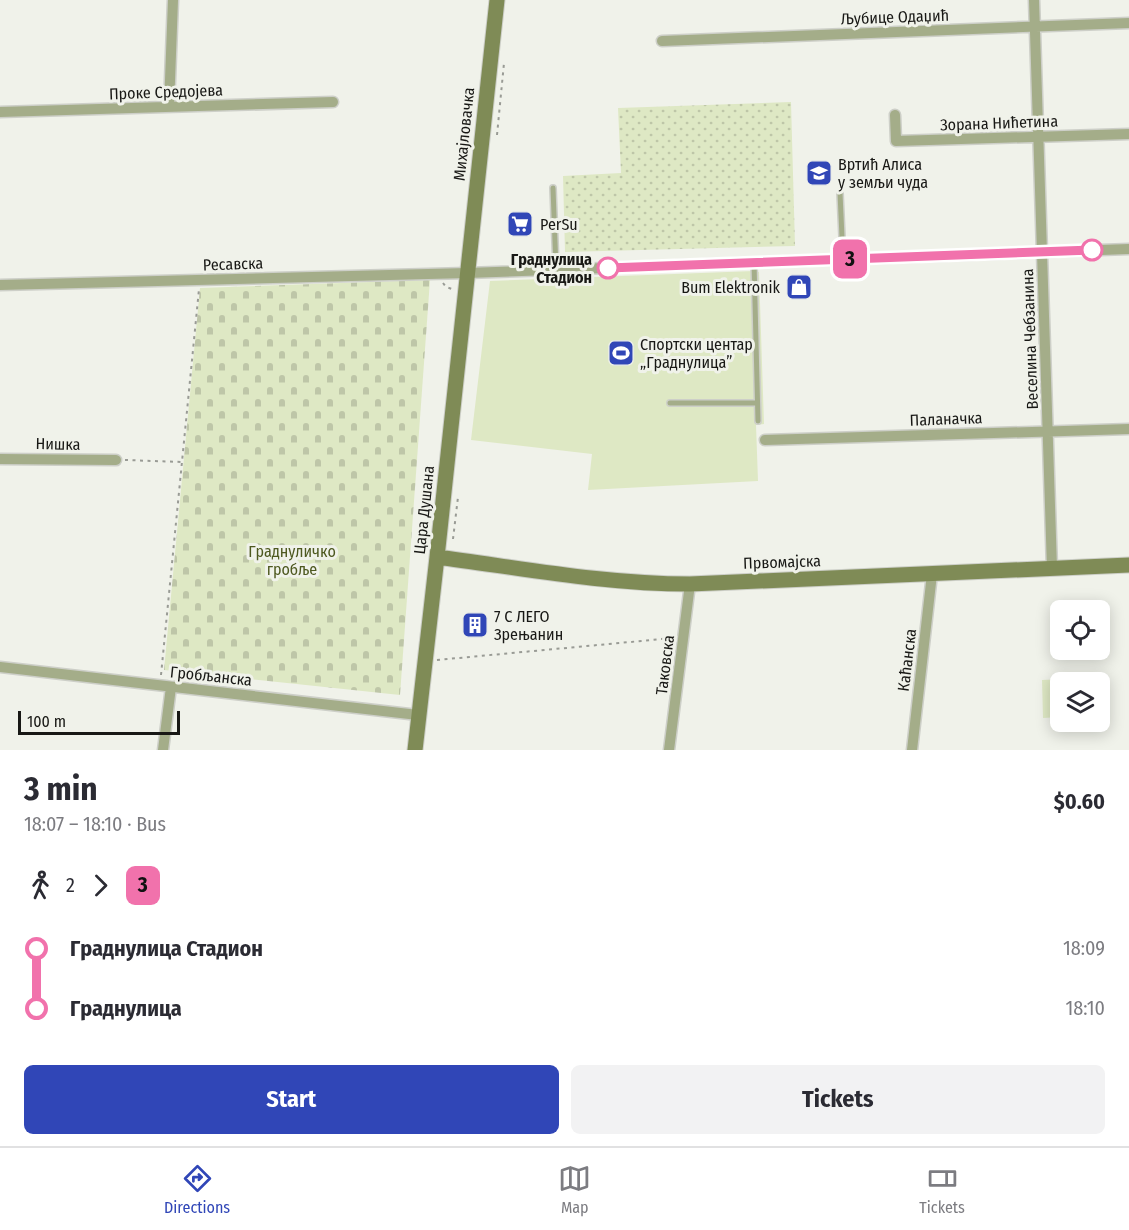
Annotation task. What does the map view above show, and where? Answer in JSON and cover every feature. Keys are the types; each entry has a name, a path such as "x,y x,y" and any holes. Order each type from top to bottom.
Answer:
{"street":[{"path":"169,107 173,0"},
{"name":"Михајловачка","path":"467,273 497,0"},
{"name":"Веселина Чебзанина","path":"1034,0 1052,569"},
{"name":"Љубице Одаџић","path":"662,41 1129,23"},
{"name":"Проке Средојева","path":"0,112 333,102"},
{"name":"Зорана Нићетина","path":"895,115 896,141 1129,134"},
{"name":"Ресавска","path":"0,285 467,273 1129,249"},
{"name":"Цара Душана","path":"415,750 438,557 467,273"},
{"name":"Паланачка","path":"765,440 1129,429"},
{"name":"Нишка","path":"0,459 116,460"},
{"name":"Првомајска","path":"438,557 574,576 661,584 1129,566"},
{"name":"Каћанска","path":"912,750 932,574"},
{"name":"Таковска","path":"669,750 690,584"},
{"name":"Гробљанска","path":"0,668 418,715"},
{"path":"163,750 166,686"}],"lane":[{"path":"553,188 556,269"},
{"path":"840,193 843,259"},
{"path":"754,262 758,421"},
{"path":"670,403 756,404"}],"path":[{"path":"166,686 182,462 199,280"},
{"path":"116,460 182,462"},
{"path":"437,660 684,637"}],"green space":[{"path":"791,102 795,246 565,252 563,176 621,173 618,108"},
{"name":"Спортски центар „Граднулица”","path":"759,272 764,424 756,425 758,481 588,490 592,454 471,440 490,281"},
{"name":"Граднуличко гробље","path":"430,280 400,695 164,670 200,288"},
{"path":"1042,680 1050,680 1050,718 1043,718"}],"bus line":[{"name":"3","path":"608,268 1092,250"}],"place":[{"name":"Вртић Алиса у земљи чуда","path":"819,173"},
{"name":"PerSu","path":"520,224"},
{"name":"Граднулица Стадион","path":"608,268"},
{"name":"Bum Elektronik","path":"799,287"},
{"name":"Спортски центар „Граднулица”","path":"621,353"},
{"name":"7 С ЛЕГО Зрењанин","path":"475,625"}]}
